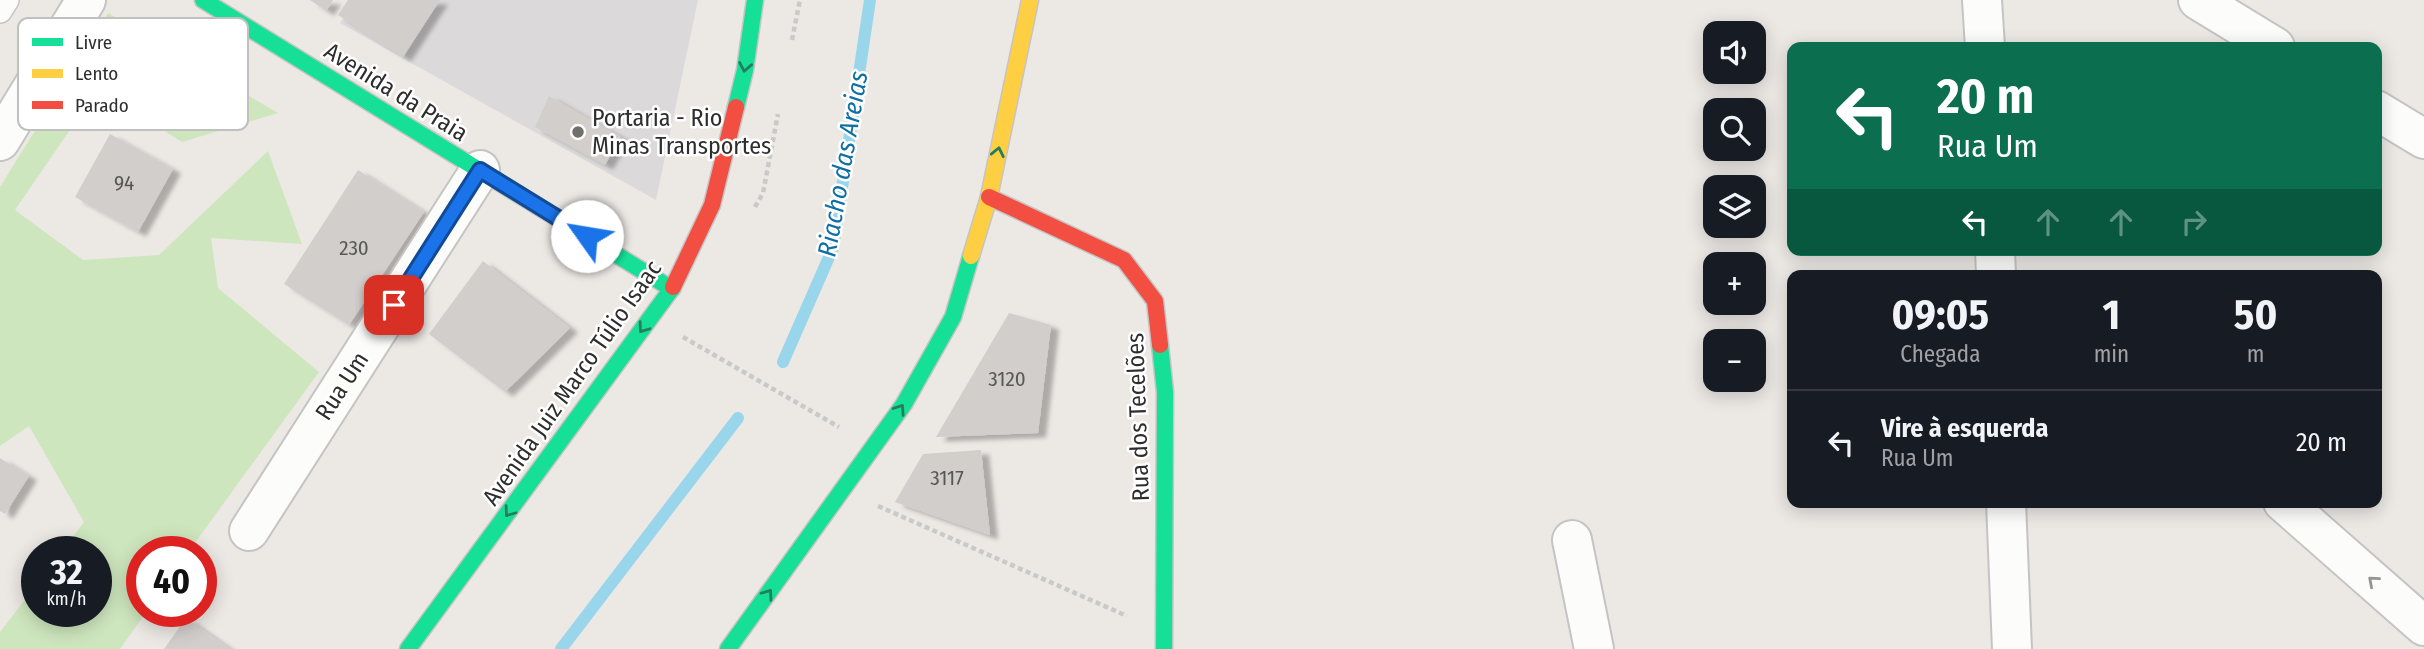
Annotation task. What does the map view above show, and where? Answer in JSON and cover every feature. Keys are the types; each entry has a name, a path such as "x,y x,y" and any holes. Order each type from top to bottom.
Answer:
{"main road":[{"name":"Avenida da Praia","path":"203,0 232,18"},
{"name":"Avenida Juiz Marco Túlio Isaac","path":"408,649 672,289 712,205 745,70 755,0"},
{"path":"728,649 904,404 953,317 989,197 1030,0"},
{"name":"Avenida da Praia","path":"248,28 672,289"},
{"name":"Rua dos Tecelões","path":"989,197 1124,260 1155,301 1165,392 1164,641"}],"street":[{"path":"75,18 86,0"},
{"path":"1982,0 1985,42"},
{"path":"2198,0 2267,42"},
{"path":"0,141 18,111"},
{"path":"2382,114 2424,139"},
{"name":"Rua Um","path":"249,531 480,170"},
{"path":"2006,508 2012,649"},
{"path":"2290,508 2424,626"},
{"path":"1572,540 1594,649"}],"lane":[{"path":"0,11 7,0"}],"path":[{"path":"650,318 801,406"},
{"path":"842,491 1164,641"}],"shaded area":[{"path":"355,0 698,0 656,200 340,23"}],"green space":[{"path":"248,95 278,113 248,122"},
{"path":"35,130 70,130 15,210 83,260 159,255 268,151 302,244 211,238 218,288 319,372 200,536 126,536 126,627 136,627 120,649 0,649 0,632 21,605 21,627 112,627 112,536 73,536 84,522 29,426 0,446 0,187"},
{"path":"163,130 222,130 182,142"}],"building":[{"path":"310,0 333,0 326,11"},
{"path":"348,0 440,0 403,57 338,15"},
{"name":"Portaria - Rio Minas Transportes","path":"549,96 621,137 605,165 535,127"},
{"path":"110,134 173,169 138,232 75,197"},
{"path":"358,170 424,212 349,325 284,284"},
{"path":"483,261 570,328 505,392 429,334"},
{"path":"1009,313 1051,325 1038,433 936,437"},
{"path":"981,450 990,535 895,502 923,454"},
{"path":"0,458 29,476 5,514 0,511"},
{"path":"180,627 199,627 230,649 164,649"}],"waterway":[{"name":"Riacho das Areias","path":"783,362 833,248 870,0"},
{"name":"Riacho das Areias","path":"561,649 738,418"}],"traffic: fast":[{"path":"203,0 232,18"},
{"path":"736,107 745,70 755,0"},
{"path":"248,28 672,289"},
{"path":"728,649 904,404 953,317 971,256"},
{"path":"408,649 673,287"},
{"path":"1160,345 1165,392 1164,649"}],"traffic: slow":[{"path":"971,256 989,197 1030,0"}],"traffic: jam":[{"path":"673,287 712,205 736,107"},
{"path":"989,197 1124,260 1155,301 1160,345"}],"place":[{"name":"Portaria - Rio Minas Transportes","path":"578,132"}],"route":[{"path":"394,305 480,170 587,236"}]}
